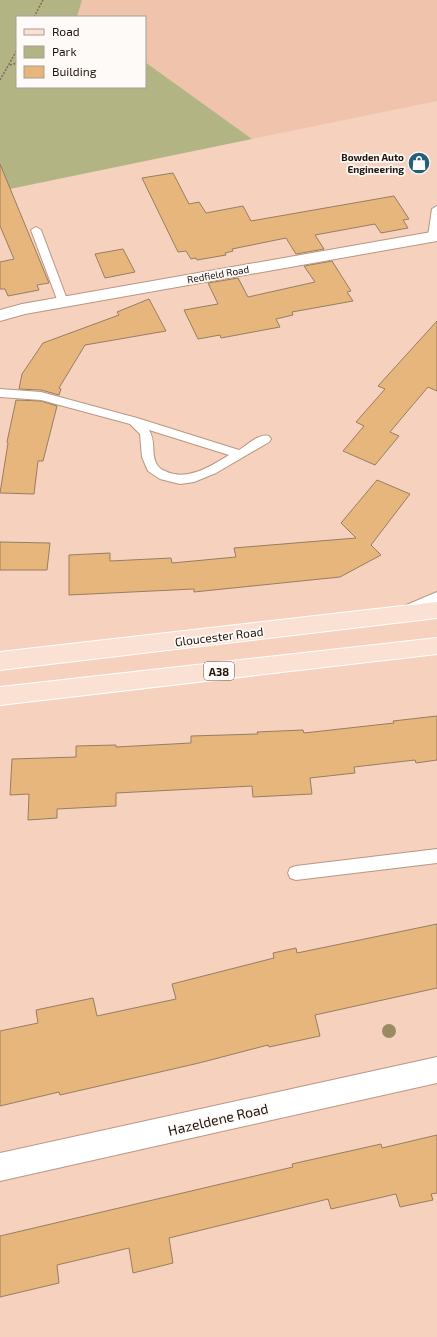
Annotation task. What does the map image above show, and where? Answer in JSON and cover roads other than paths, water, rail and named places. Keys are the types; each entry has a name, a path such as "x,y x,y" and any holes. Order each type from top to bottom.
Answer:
{"main road":[{"name":"Gloucester Road","path":"0,661 437,610"},
{"name":"A38","path":"0,696 437,646"}],"street":[{"name":"Redfield Road","path":"0,316 22,309 435,236"},
{"path":"412,612 437,600"},
{"name":"Hazeldene Road","path":"0,1167 437,1070"}],"lane":[{"path":"435,236 437,209"},
{"path":"36,230 63,302"},
{"path":"0,393 41,396 133,421 239,454"},
{"path":"133,421 142,428 148,438 148,459 152,469 165,476 181,480 210,472 265,439"},
{"path":"296,873 437,856"}],"place":[{"name":"Bowden Auto Engineering","path":"419,163"}]}
